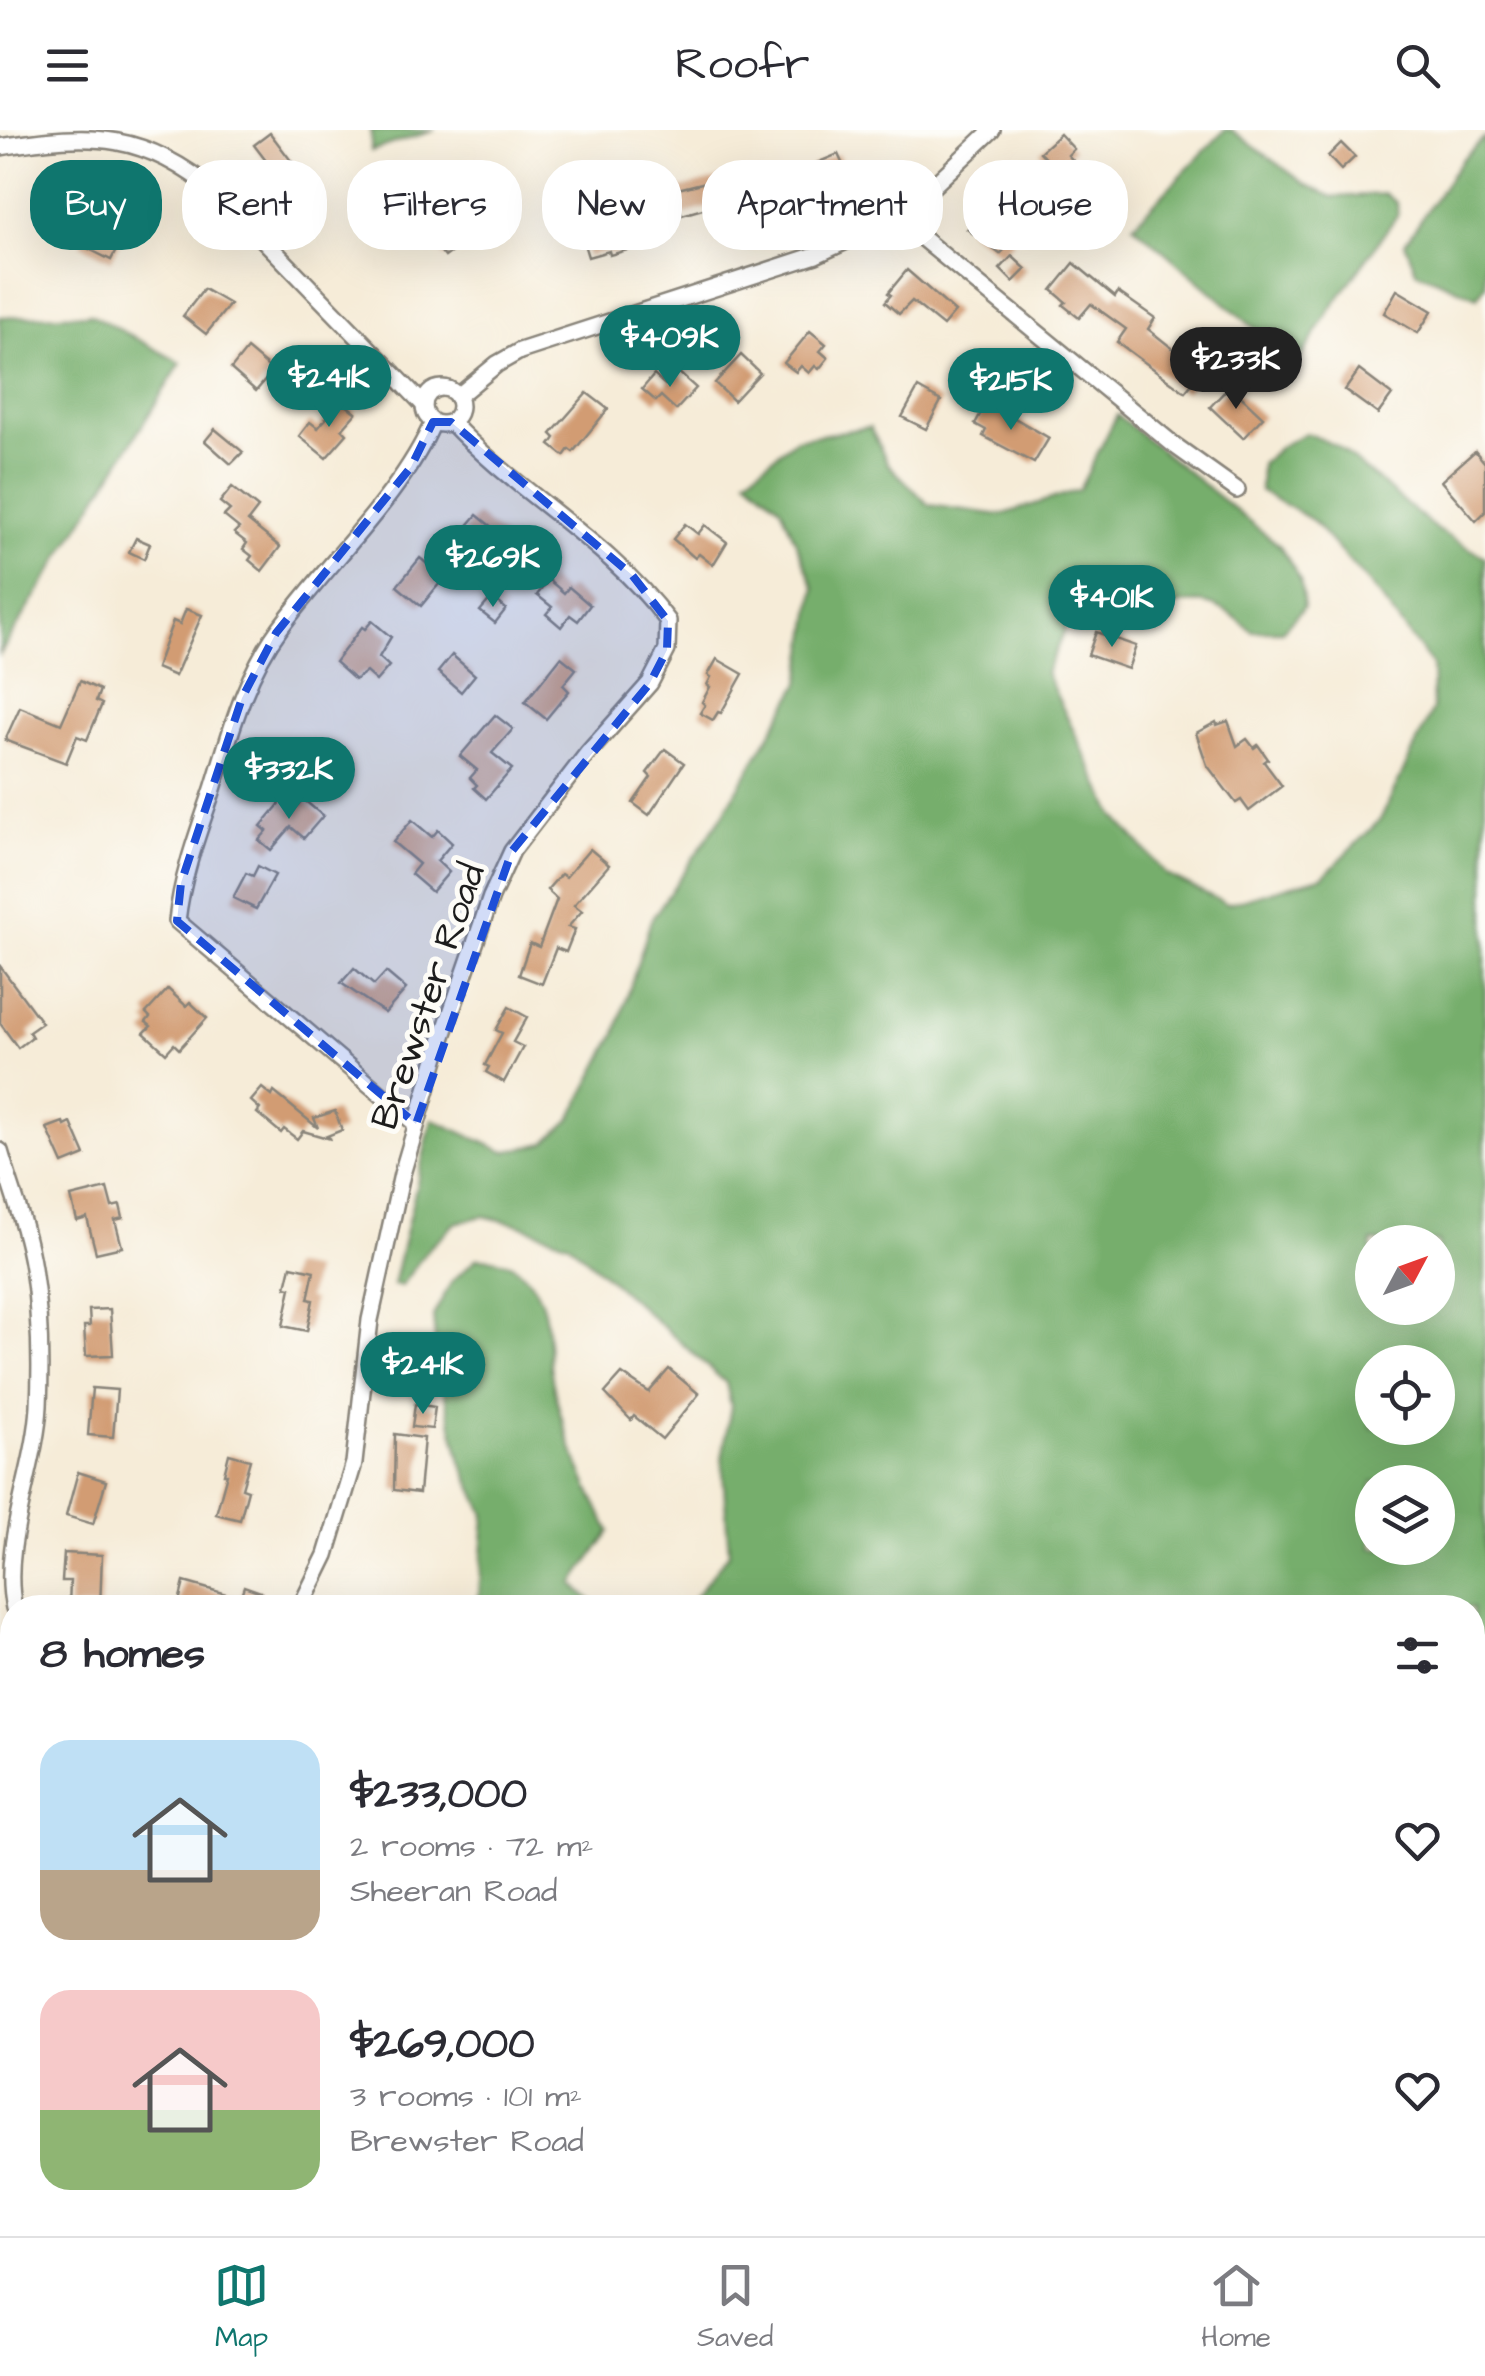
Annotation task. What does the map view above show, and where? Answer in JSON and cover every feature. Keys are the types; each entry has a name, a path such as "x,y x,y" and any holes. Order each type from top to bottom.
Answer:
{"street":[{"path":"943,176 992,130"},
{"path":"0,146 64,136 112,139 150,150 190,171 220,194 424,405 433,422 451,422 460,408 458,398 446,389 436,390 424,405"},
{"path":"458,398 497,364 520,351 826,250"},
{"path":"935,250 1174,445 1237,490"},
{"path":"416,1124 178,921 182,883 242,698 276,633 412,467 433,422"},
{"name":"Brewster Road","path":"306,1595 326,1555 354,1463 370,1320 402,1174 485,915 512,851 587,754 650,683 667,650 668,621 632,576 511,477 451,422"},
{"path":"0,1151 33,1266 39,1334 39,1408 10,1550 9,1595"}],"highlighted area":[{"path":"433,422 451,422 632,575 668,621 667,650 650,683 512,851 416,1124 177,921 181,883 242,698 276,633 411,467"}],"green space":[{"path":"371,130 435,130 371,151"},
{"path":"1225,130 1231,130 1307,185 1332,197 1385,194 1397,203 1398,214 1300,359 1253,327 1133,225"},
{"path":"1485,137 1485,285 1477,297 1416,271 1405,243 1462,159"},
{"path":"91,314 181,363 0,654 0,317"},
{"path":"1117,415 1280,546 1300,579 1304,607 1282,631 1252,631 1210,604 1186,603 1129,611 1075,606 1046,673 1114,815 1167,875 1227,904 1324,876 1380,820 1433,709 1432,665 1376,592 1312,520 1260,491 1261,464 1281,446 1306,433 1337,446 1437,530 1485,557 1485,1595 696,1595 729,1553 722,1459 731,1406 726,1383 569,1243 517,1224 483,1216 455,1223 427,1250 401,1286 393,1285 432,1119 505,1152 545,1143 570,1120 616,1033 651,920 722,816 800,683 815,588 781,507 747,478 796,439 870,427 888,464 929,505 1001,515 1079,490"},
{"path":"477,1258 515,1267 535,1287 544,1312 552,1379 568,1439 610,1531 573,1584 585,1595 479,1595 485,1515 461,1462 437,1363 433,1316 452,1281"}],"building":[{"path":"270,133 290,160 265,160 254,145"},
{"path":"1060,134 1074,149 1068,155 1072,160 1048,160 1040,152"},
{"path":"1341,143 1355,157 1341,170 1328,156"},
{"path":"702,183 702,209 682,215 682,188"},
{"path":"91,250 116,250 111,260"},
{"path":"586,250 628,250 610,255 609,251 588,257"},
{"path":"1012,256 1026,269 1013,282 1000,269"},
{"path":"1074,263 1115,297 1118,292 1155,318 1148,329 1202,372 1185,392 1117,342 1126,329 1091,304 1079,318 1063,305 1066,302 1052,290"},
{"path":"907,270 955,312 943,326 912,301 899,314 885,302"},
{"path":"204,289 230,304 206,334 183,316"},
{"path":"1397,290 1432,311 1418,333 1384,313"},
{"path":"810,331 826,344 820,351 828,358 819,369 815,366 809,373 801,366 796,372 784,363"},
{"path":"247,349 273,371 256,391 231,369"},
{"path":"741,355 760,373 734,401 715,383"},
{"path":"1359,370 1392,395 1378,414 1345,390"},
{"path":"677,371 696,388 676,410 661,396 656,401 642,389 654,375 665,385"},
{"path":"1230,386 1263,417 1243,438 1210,407"},
{"path":"918,388 941,401 926,429 902,417"},
{"path":"587,393 608,409 573,452 569,449 564,456 550,445 555,438 551,434"},
{"path":"341,401 356,413 342,429 347,434 326,458 299,436 310,422 318,428"},
{"path":"987,402 1049,438 1034,463 983,436 986,430 975,424"},
{"path":"215,429 243,452 231,464 205,441"},
{"path":"1475,451 1485,463 1485,512 1476,521 1441,481"},
{"path":"232,487 258,508 248,521 280,547 262,571 243,549 247,543 234,533 239,528 224,516 230,510 220,502"},
{"path":"477,515 504,537 500,542 522,559 509,576 487,557 490,553 463,531"},
{"path":"685,524 698,534 705,525 727,542 713,565 699,554 695,558 673,539"},
{"path":"136,538 150,544 144,559 129,552"},
{"path":"420,558 444,578 421,606 397,586"},
{"path":"549,580 564,593 569,587 590,605 578,621 570,615 561,627 546,614 552,607 537,595"},
{"path":"492,597 506,609 495,623 480,611"},
{"path":"186,609 202,615 175,676 156,668 173,621 180,624"},
{"path":"372,621 391,637 379,657 389,666 376,681 366,672 355,680 335,662 362,627 365,629"},
{"path":"1096,632 1136,646 1128,669 1088,655"},
{"path":"452,655 475,675 461,692 438,672"},
{"path":"561,657 576,669 563,685 569,691 546,719 525,702"},
{"path":"717,659 743,674 713,720 700,713 710,687 708,675"},
{"path":"80,681 100,690 96,701 102,704 87,740 77,736 66,763 5,740 20,707 61,724"},
{"path":"495,715 513,729 492,753 512,769 486,799 470,778 477,770 460,756"},
{"path":"1228,721 1237,746 1247,739 1254,748 1258,745 1268,759 1264,762 1282,786 1249,811 1241,800 1236,803 1207,765 1196,733 1216,722 1217,725"},
{"path":"665,749 684,763 649,815 633,803 651,777 647,773"},
{"path":"303,799 323,816 304,838 291,827 271,850 259,840 267,831 261,826 282,801 293,811"},
{"path":"412,820 432,837 438,830 452,843 437,861 449,872 432,892 411,874 419,864 393,842"},
{"path":"590,849 609,865 574,905 582,911 568,927 575,929 566,952 556,948 542,984 519,975 530,943 539,947 557,899 547,890 561,874 566,877"},
{"path":"258,866 275,875 256,909 233,898 246,873 253,876"},
{"path":"0,966 42,1023 29,1032 32,1037 18,1048 0,1023"},
{"path":"354,968 374,985 386,972 406,989 385,1013 341,983"},
{"path":"168,989 207,1018 179,1049 174,1044 166,1053 144,1033 151,1026 146,1022 150,1017 146,1013"},
{"path":"509,1007 527,1017 513,1042 523,1047 504,1082 486,1072 489,1067 485,1065 502,1033 496,1030"},
{"path":"262,1088 272,1096 274,1092 318,1128 314,1118 335,1111 342,1130 327,1136 331,1139 303,1131 297,1139 284,1129 281,1133 257,1113 260,1109 251,1101"},
{"path":"63,1122 65,1126 71,1123 85,1155 63,1164 47,1128"},
{"path":"107,1188 112,1207 120,1205 123,1218 115,1220 122,1247 96,1253 87,1218 77,1221 71,1197"},
{"path":"291,1266 314,1271 307,1331 283,1326"},
{"path":"110,1309 113,1355 86,1356 84,1326 90,1326 89,1310"},
{"path":"669,1369 699,1394 662,1439 634,1416 631,1420 605,1393 622,1374 649,1392"},
{"path":"92,1388 117,1390 113,1437 88,1435"},
{"path":"415,1404 435,1407 432,1429 412,1427"},
{"path":"395,1434 424,1438 419,1493 394,1490"},
{"path":"229,1454 250,1460 242,1488 248,1490 240,1520 216,1514"},
{"path":"78,1472 106,1481 93,1524 66,1516"},
{"path":"64,1553 102,1555 100,1595 69,1595 70,1581 62,1581"},
{"path":"184,1582 230,1595 181,1595"},
{"path":"244,1586 260,1595 241,1595"}]}
